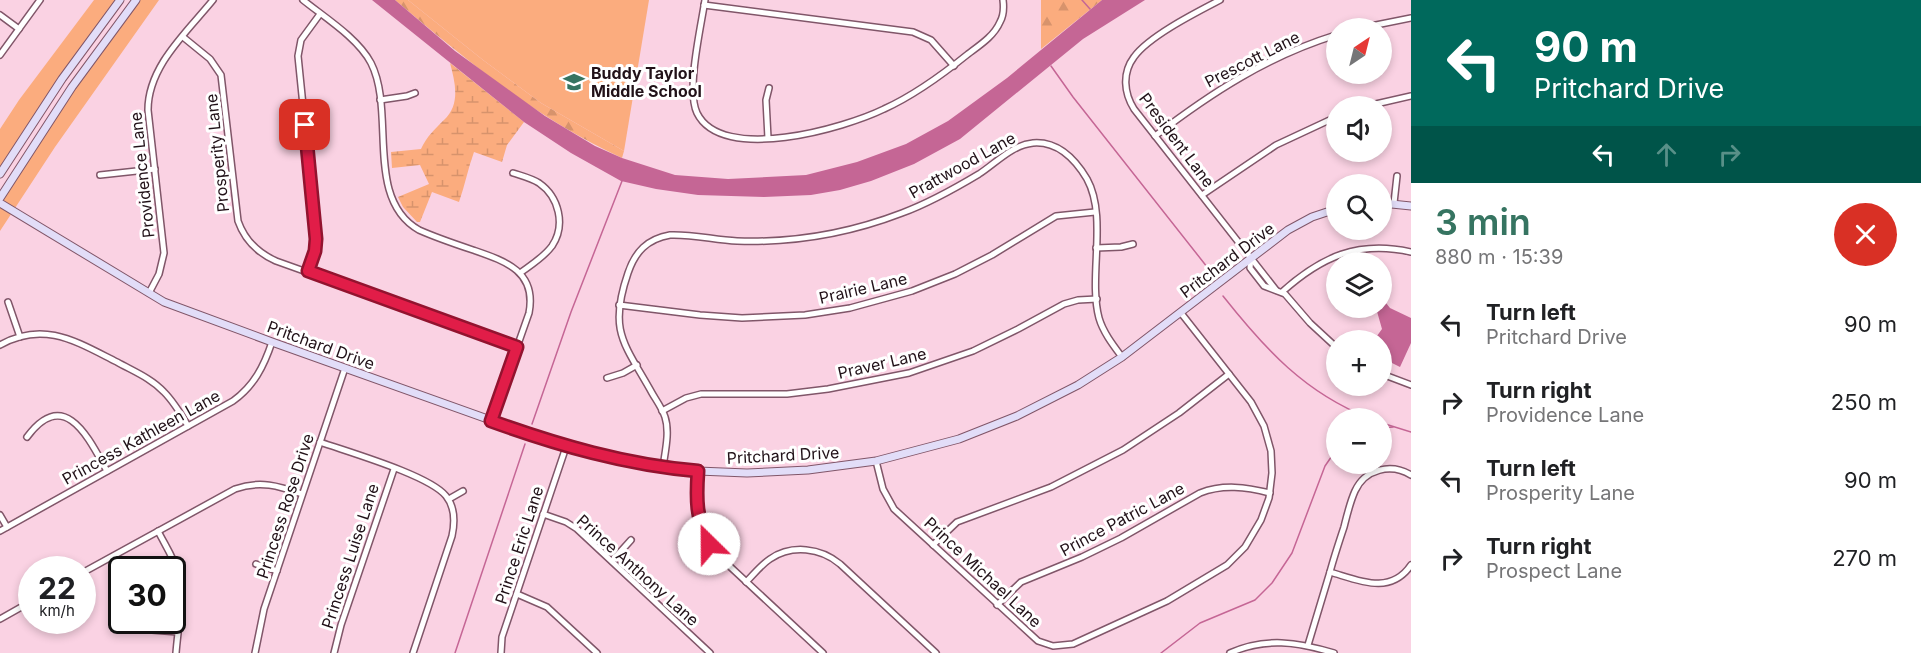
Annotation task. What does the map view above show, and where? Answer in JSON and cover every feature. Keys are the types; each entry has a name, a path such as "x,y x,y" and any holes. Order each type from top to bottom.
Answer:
{"street":[{"path":"0,55 40,0"},
{"path":"0,174 62,79 120,0"},
{"path":"0,198 72,87 136,0"},
{"name":"Providence Lane","path":"149,293 159,274 163,257 148,110 150,91 159,68 213,0"},
{"path":"303,0 356,44 366,55 375,73 380,100 388,184 393,203 399,213 419,230 503,260 520,273 528,286 530,307 491,421"},
{"path":"954,66 931,40 912,32 704,2 693,89 696,111 707,126 722,135 738,138 768,138 818,131 871,115 923,88 954,66 995,31 1003,16 1003,0"},
{"name":"President Lane","path":"1220,0 1138,52 1131,62 1125,83 1128,100 1279,291 1326,339"},
{"path":"308,271 315,251 316,234 298,56 302,40 320,14"},
{"path":"0,15 19,29"},
{"path":"1392,22 1411,18"},
{"name":"Prosperity Lane","path":"183,37 210,59 221,75 237,217 244,235 256,249 265,255 517,347"},
{"name":"Prescott Lane","path":"1155,136 1198,103 1236,79 1291,52 1326,39"},
{"path":"768,138 766,98 770,88"},
{"path":"380,100 415,93"},
{"path":"1392,100 1411,96"},
{"path":"1202,195 1275,145 1326,122"},
{"name":"Prattwood Lane","path":"663,467 667,427 662,411 621,334 618,323 622,291 635,255 646,244 657,238 674,235 754,241 810,237 850,229 932,200 981,172 1011,151 1028,144 1050,145 1059,148 1073,159 1092,189 1095,212 1098,314 1103,327 1122,357"},
{"path":"100,175 154,170"},
{"path":"513,173 535,181 548,191 556,203 560,218 559,231 551,247 520,273"},
{"path":"1397,176 1394,203 1411,206"},
{"name":"Pritchard Drive","path":"0,203 171,305 272,342 566,447 663,467 747,473 808,471 876,461 959,440 1017,416 1078,385 1122,357 1251,257 1306,219 1326,212"},
{"name":"Prairie Lane","path":"619,305 742,318 798,315 843,309 901,294 955,274 998,252 1056,216 1095,212"},
{"path":"1096,248 1121,248 1133,244"},
{"path":"1279,291 1310,269 1341,254 1375,248 1411,252"},
{"name":"Praver Lane","path":"662,411 701,394 807,392 909,373 972,351 1064,304 1097,298"},
{"path":"9,302 20,336"},
{"name":"Prince Michael Lane","path":"876,461 883,489 898,512 1038,641 1058,646 1080,642 1156,607 1223,568 1240,553 1254,535 1265,513 1272,473 1271,451 1264,426 1254,406 1181,312"},
{"path":"0,345 20,336 44,334 66,338 138,373 163,390 188,426"},
{"name":"Princess Kathleen Lane","path":"0,531 228,404 245,391 262,368 272,342"},
{"path":"607,378 637,365"},
{"name":"Princess Rose Drive","path":"255,653 262,617 345,368"},
{"path":"933,545 957,522 1051,487 1123,450 1179,413 1229,374"},
{"path":"1392,378 1411,385"},
{"path":"27,436 46,419 58,417 70,419 84,430 107,471"},
{"path":"320,442 430,483 448,499 454,515 452,536 413,653"},
{"name":"Prince Eric Lane","path":"501,653 502,637 566,447"},
{"name":"Princess Luise Lane","path":"334,653 341,625 394,469"},
{"path":"1308,645 1352,497 1362,480 1372,472 1386,469 1411,475"},
{"path":"698,471 696,507 703,532 715,552 823,653"},
{"path":"96,565 230,491 245,486 270,484 303,494"},
{"name":"Prince Patric Lane","path":"997,605 1021,582 1121,538 1200,494 1214,489 1235,487 1270,492"},
{"path":"448,499 463,491"},
{"name":"Prince Anthony Lane","path":"543,514 573,526 710,653"},
{"path":"0,515 7,527"},
{"path":"158,531 171,556"},
{"path":"612,561 631,540"},
{"path":"746,582 768,561 780,554 803,549 822,553 840,564 936,653"},
{"path":"256,564 277,571"},
{"path":"1330,572 1371,584 1382,584 1398,579 1411,565"},
{"path":"517,594 547,607 597,653"},
{"path":"0,619 18,609"},
{"path":"176,653 178,634"},
{"path":"1230,653 1247,646 1268,642 1308,645 1334,653"}],"green space":[{"path":"94,0 116,0 44,100 0,167 0,129"},
{"path":"140,0 159,0 55,147 0,231 0,204 70,95"},
{"path":"395,0 408,0 541,103 624,151 622,158 561,126 503,87"},
{"name":"Buddy Taylor Middle School","path":"408,0 649,0 624,151 541,103"},
{"path":"1041,0 1102,0 1041,49"},
{"path":"450,63 524,122 507,145 502,162 474,152 459,202 432,192 420,222 417,222 403,207 398,197 429,184 420,165 392,168 391,152 421,149 428,137 449,114 455,100 454,78"}],"shaded area":[{"path":"372,0 395,0 455,51 545,116 595,146 622,158 675,175 728,179 806,175 857,162 906,144 948,121 1007,78 1102,0 1145,0 1083,39 960,139 914,164 840,190 811,195 764,197 698,195 621,181 571,153 524,122"},
{"path":"1392,309 1411,318 1411,343 1400,367 1392,363 1392,330 1382,329 1379,318 1392,318"}],"waterway":[{"path":"1082,0 1090,9"},
{"path":"1051,66 1215,277"},
{"path":"532,424 571,312 622,181"},
{"path":"1223,296 1288,368 1325,396 1346,408"},
{"path":"1392,426 1411,432"},
{"path":"455,653 525,444"},
{"path":"1161,653 1200,623 1255,600 1272,583 1292,553 1326,465"}],"place":[{"name":"Buddy Taylor Middle School","path":"574,82"}],"route":[{"path":"305,125 316,239 315,251 308,271 517,347 491,421 589,453 698,471 697,512 709,544"}]}
